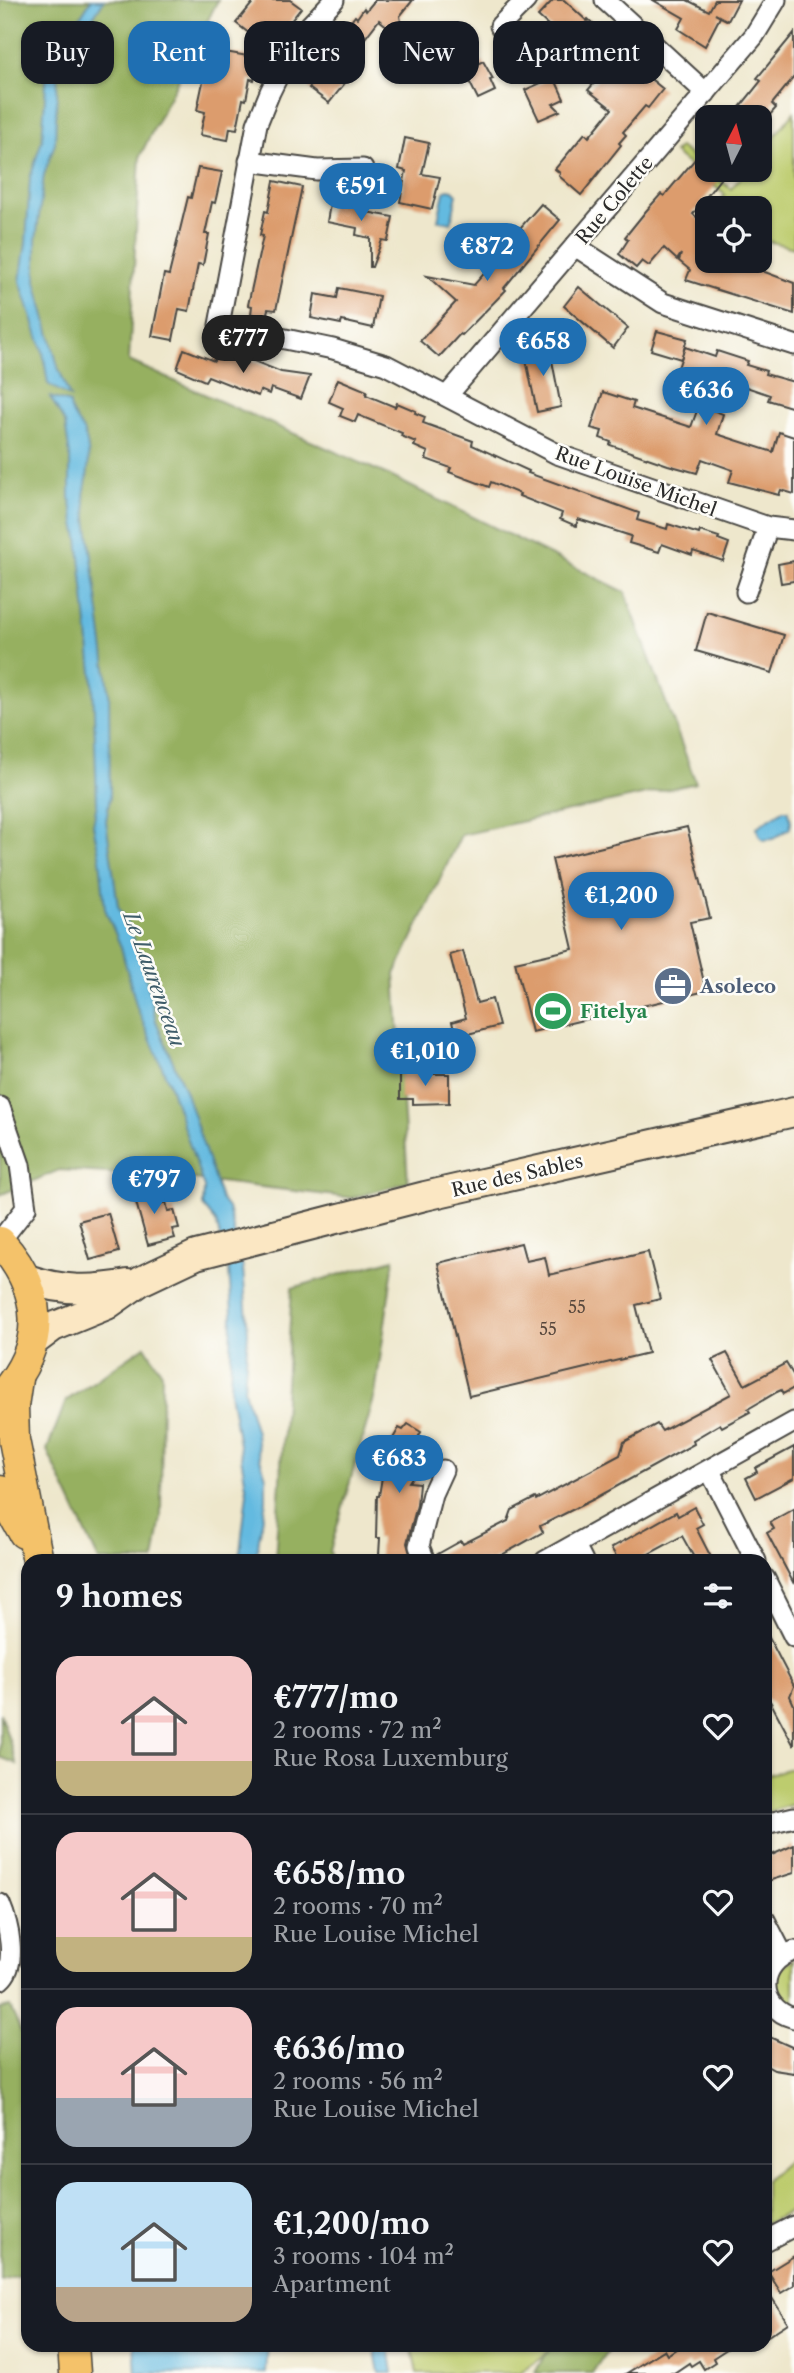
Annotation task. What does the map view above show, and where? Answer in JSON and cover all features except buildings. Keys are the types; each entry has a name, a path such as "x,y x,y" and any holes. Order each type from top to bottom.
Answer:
{"main road":[{"name":"Rue des Sables","path":"33,1342 68,1319 107,1305 141,1281 196,1255 425,1196 794,1112"},
{"path":"0,1242 27,1279 34,1310 33,1342 8,1388 13,1406 14,1440 36,1554"},
{"name":"Rue des Sables","path":"27,1279 49,1287 75,1290 103,1289 141,1281"},
{"path":"0,1491 35,1554"},
{"path":"74,2352 75,2373"}],"street":[{"path":"334,0 295,41 265,103 257,124 249,161 317,170 363,169"},
{"path":"504,21 526,0"},
{"path":"605,0 706,93"},
{"name":"Rue Colette","path":"447,396 754,36 776,0"},
{"name":"Rue Louise Michel","path":"249,161 219,325 333,349 386,365 557,454 768,527 794,530"},
{"path":"575,246 663,303 794,345"},
{"path":"746,592 768,527"},
{"path":"0,1107 20,1165 26,1208 0,1242"},
{"path":"579,1553 794,1422"},
{"path":"422,1554 419,1546 432,1494 443,1470"},
{"path":"710,1471 752,1554"},
{"path":"772,1593 794,1637"},
{"path":"772,1823 794,1817"},
{"path":"0,1904 8,1931 10,1962 0,1980"},
{"path":"772,1930 788,1953 772,1965"},
{"path":"772,2003 777,2010 794,2018"},
{"path":"772,2237 794,2226"}],"green space":[{"path":"0,0 218,0 208,21 128,21 128,84 176,84 140,156 129,361 390,476 625,592 696,783 461,835 395,974 408,1182 353,1198 186,1178 59,1170 0,1195"},
{"path":"794,112 794,248 772,242 772,196 724,196 709,182 722,182 731,189 737,182 772,182 772,139"},
{"path":"680,147 695,159 695,170 674,153"},
{"path":"394,1259 375,1395 331,1554 275,1554 292,1288"},
{"path":"145,1346 162,1373 161,1517 155,1554 96,1554 47,1450 66,1401"},
{"path":"0,1713 17,1764 0,1757"},
{"path":"794,1769 794,1804 772,1811 772,1773"},
{"path":"794,1959 794,2010 780,2000 773,1984 778,1971"},
{"path":"10,2007 21,2031 21,2275 0,2280 0,2009"},
{"path":"794,2155 794,2210 772,2221 772,2175"},
{"path":"412,2352 548,2352 519,2373 417,2373"},
{"path":"548,2352 606,2352 592,2373 535,2373"}],"water":[{"path":"91,0 104,0 91,21 78,21"},
{"path":"46,84 57,84 55,143 44,175 36,240 36,281 58,367 70,397 48,384 43,352 20,281 26,243 30,178 42,140"},
{"path":"448,189 457,194 451,223 438,220 444,192"},
{"path":"50,397 70,403 88,448 84,495 109,691 110,797 106,821 118,906 131,931 147,980 156,1021 186,1093 221,1199 228,1208 243,1268 248,1332 244,1390 266,1477 266,1500 256,1554 240,1554 247,1492 230,1392 232,1313 229,1271 216,1222 203,1206 204,1188 169,1083 137,1008 121,947 105,909 100,859 93,825 97,803 93,682 78,538 70,499 70,456 65,423"},
{"path":"783,810 788,810 790,828 773,839 763,840 757,827"},
{"path":"134,2352 268,2352 266,2373 136,2373"},
{"path":"375,2352 390,2352 393,2373 379,2373"}],"place":[{"name":"Asoleco","path":"673,986"},
{"name":"Fitelya","path":"553,1011"}],"water label":[{"name":"Le Laurenceau","path":"154,979"}]}
